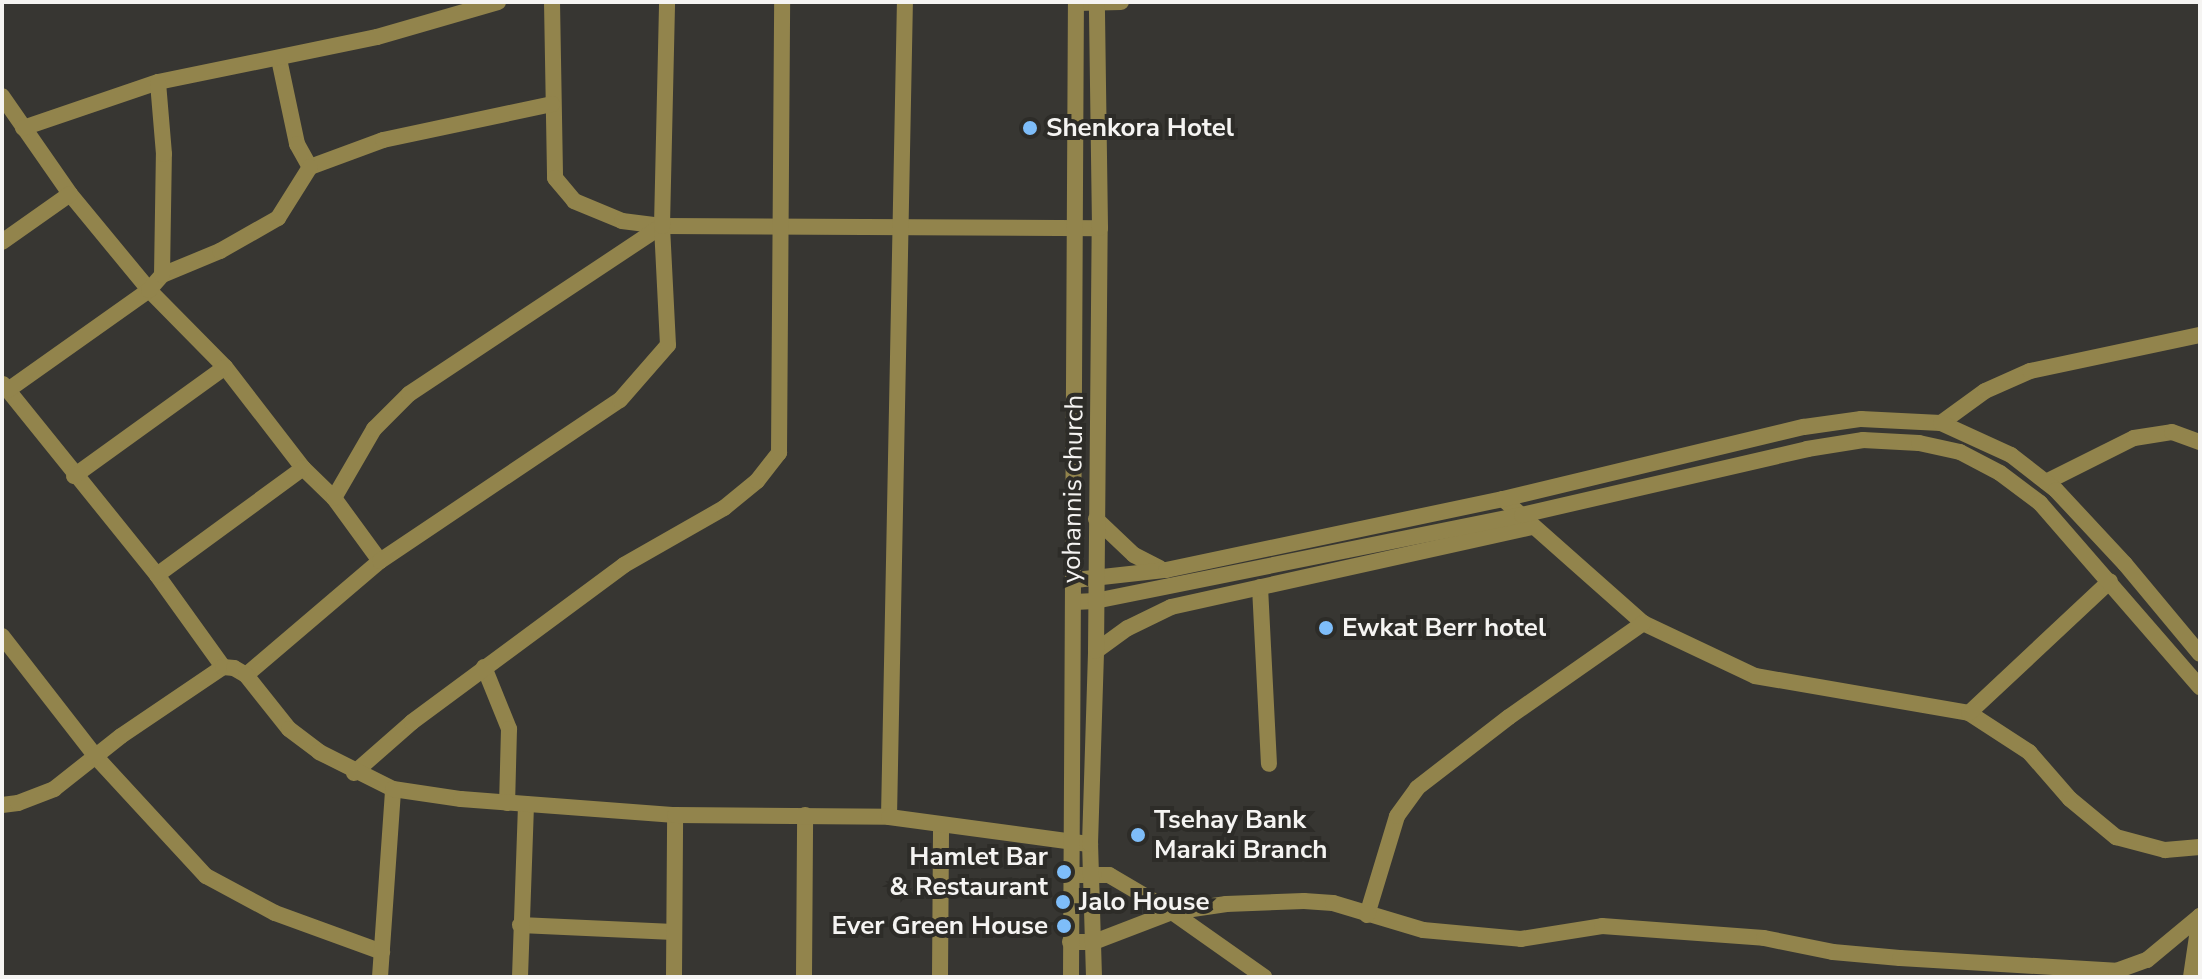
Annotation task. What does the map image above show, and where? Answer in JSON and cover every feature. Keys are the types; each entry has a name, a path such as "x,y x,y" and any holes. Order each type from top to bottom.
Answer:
{"street":[{"path":"23,128 158,82 377,37 498,2"},
{"path":"552,2 555,178 574,201 622,221 662,226 1100,228"},
{"path":"246,675 380,561 620,400 668,345 662,226 667,2"},
{"path":"354,773 484,667 624,565 724,508 757,481 779,453 782,2"},
{"path":"889,817 905,2"},
{"name":"yohannis church","path":"1094,977 1090,844 1096,651 1100,228 1097,2"},
{"path":"1071,977 1076,3 1121,2"},
{"path":"279,59 297,144 310,167"},
{"path":"158,82 164,154 162,275"},
{"path":"2,96 70,194 149,290 225,367 303,468 334,498 380,561"},
{"path":"223,667 157,575 74,476 5,386 149,290 162,275 220,251 278,218 310,167 383,140 552,104"},
{"path":"2,242 70,194"},
{"path":"334,498 374,429 409,394 662,226"},
{"path":"1941,423 1985,391 2030,371 2200,335"},
{"path":"74,476 225,367"},
{"path":"1075,580 1166,570 1503,499 1804,427 1861,419 1941,423 2011,455 2046,482 2125,564 2200,654"},
{"path":"2046,482 2134,438 2172,432 2200,442"},
{"path":"1096,651 1128,628 1171,607 1528,521 1807,449 1863,440 1919,443 1960,452 2000,473 2040,503 2200,687"},
{"path":"157,575 303,468"},
{"path":"1503,499 1643,623 1755,676 1969,713 2029,752 2070,799 2116,837 2165,850 2200,847"},
{"path":"1096,519 1134,555 1166,570"},
{"path":"1074,602 1095,601 1528,521"},
{"path":"1969,713 2110,581"},
{"path":"1260,587 1269,764"},
{"path":"1367,915 1397,816 1417,788 1509,717 1643,623"},
{"path":"2,636 97,758 206,876 275,913 382,952"},
{"path":"2,805 18,803 54,789 121,736 223,667 234,668 246,675 289,729 354,773 393,789 507,803 675,815 889,817 1090,844"},
{"path":"484,667 509,729 507,803"},
{"path":"380,977 393,789"},
{"path":"520,977 526,804"},
{"path":"674,977 675,815"},
{"path":"804,977 805,815"},
{"path":"940,977 941,825"},
{"path":"1070,875 1109,875 1172,912 1264,977"},
{"path":"1070,942 1094,942 1172,912 1226,904 1304,901 1333,903 1423,930 1521,939 1602,926 1764,938 1833,952 1900,958 2116,971 2147,960 2200,916"},
{"path":"2191,977 2200,916"},
{"path":"520,925 674,932"}],"place":[{"name":"Shenkora Hotel","path":"1030,128"},
{"name":"Ewkat Berr hotel","path":"1326,628"},
{"name":"Tsehay Bank Maraki Branch","path":"1138,835"},
{"name":"Hamlet Bar & Restaurant","path":"1064,872"},
{"name":"Jalo House","path":"1063,902"},
{"name":"Ever Green House","path":"1064,926"}]}
